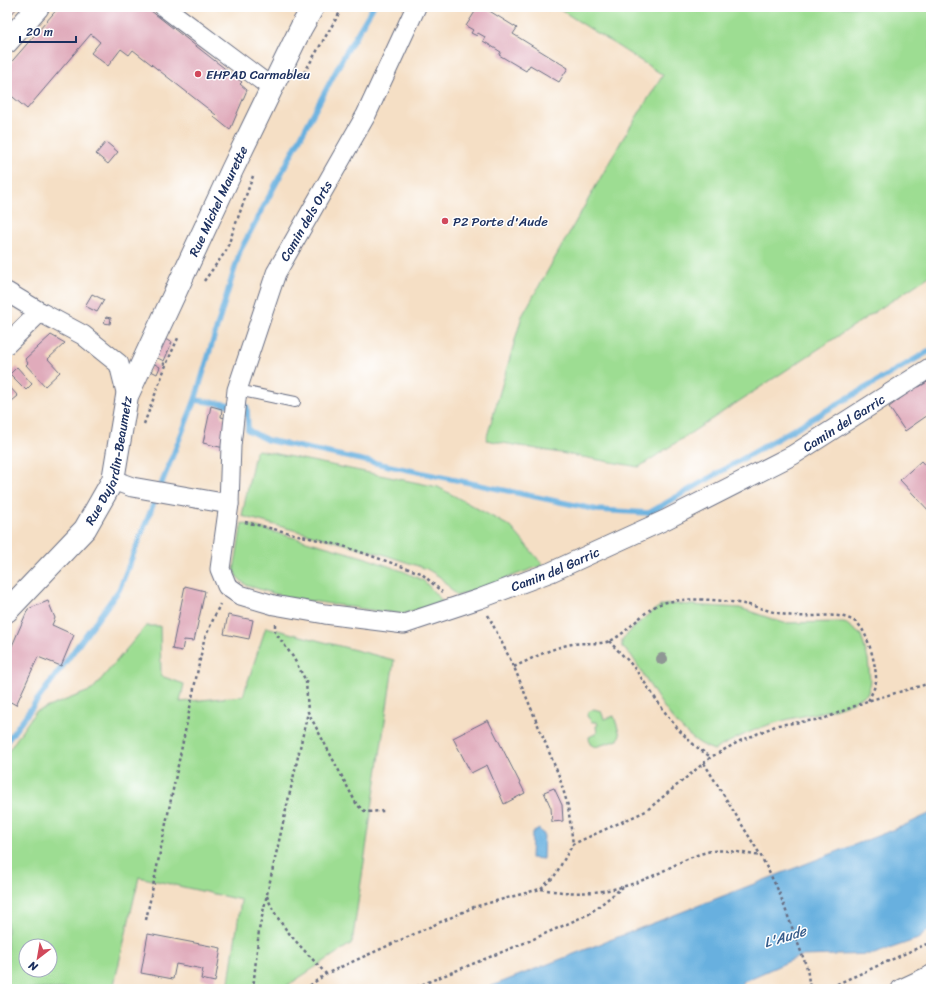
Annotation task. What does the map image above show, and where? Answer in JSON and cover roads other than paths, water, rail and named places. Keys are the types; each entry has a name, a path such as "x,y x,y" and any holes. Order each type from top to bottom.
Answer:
{"main road":[{"path":"7,42 38,7"},
{"name":"Rue Michel Maurette","path":"128,396 272,88 301,28 313,7"},
{"name":"Rue Dujardin-Beaumetz","path":"7,611 86,529 122,483 128,396"}],"street":[{"path":"164,7 272,88"},
{"name":"Camin dels Orts","path":"228,511 231,446 237,391 276,273 366,116 416,7"},
{"name":"Rue Dujardin-Beaumetz","path":"7,292 83,335 119,364 128,396"},
{"path":"7,344 40,312"},
{"name":"Camin del Garric","path":"228,511 220,569 228,586 240,594 274,605 325,614 404,624 479,600 551,572 658,523 793,455 931,367"},
{"path":"122,483 200,498 228,511"},
{"path":"901,989 931,975"}],"lane":[{"path":"237,391 295,402"}],"water":[{"name":"L'Aude","path":"931,813 931,928 918,939 874,954 801,956 742,982 744,989 484,989 903,826"},
{"path":"539,829 544,834 543,859 531,858 532,833"}],"waterway":[{"path":"7,741 119,590 195,400 240,251 345,54 373,7"},
{"path":"195,400 247,407 248,430 267,440 598,510 649,513 931,350"}],"place":[{"name":"EHPAD Carmableu","path":"198,74"},
{"name":"P2 Porte d'Aude","path":"445,221"}]}
